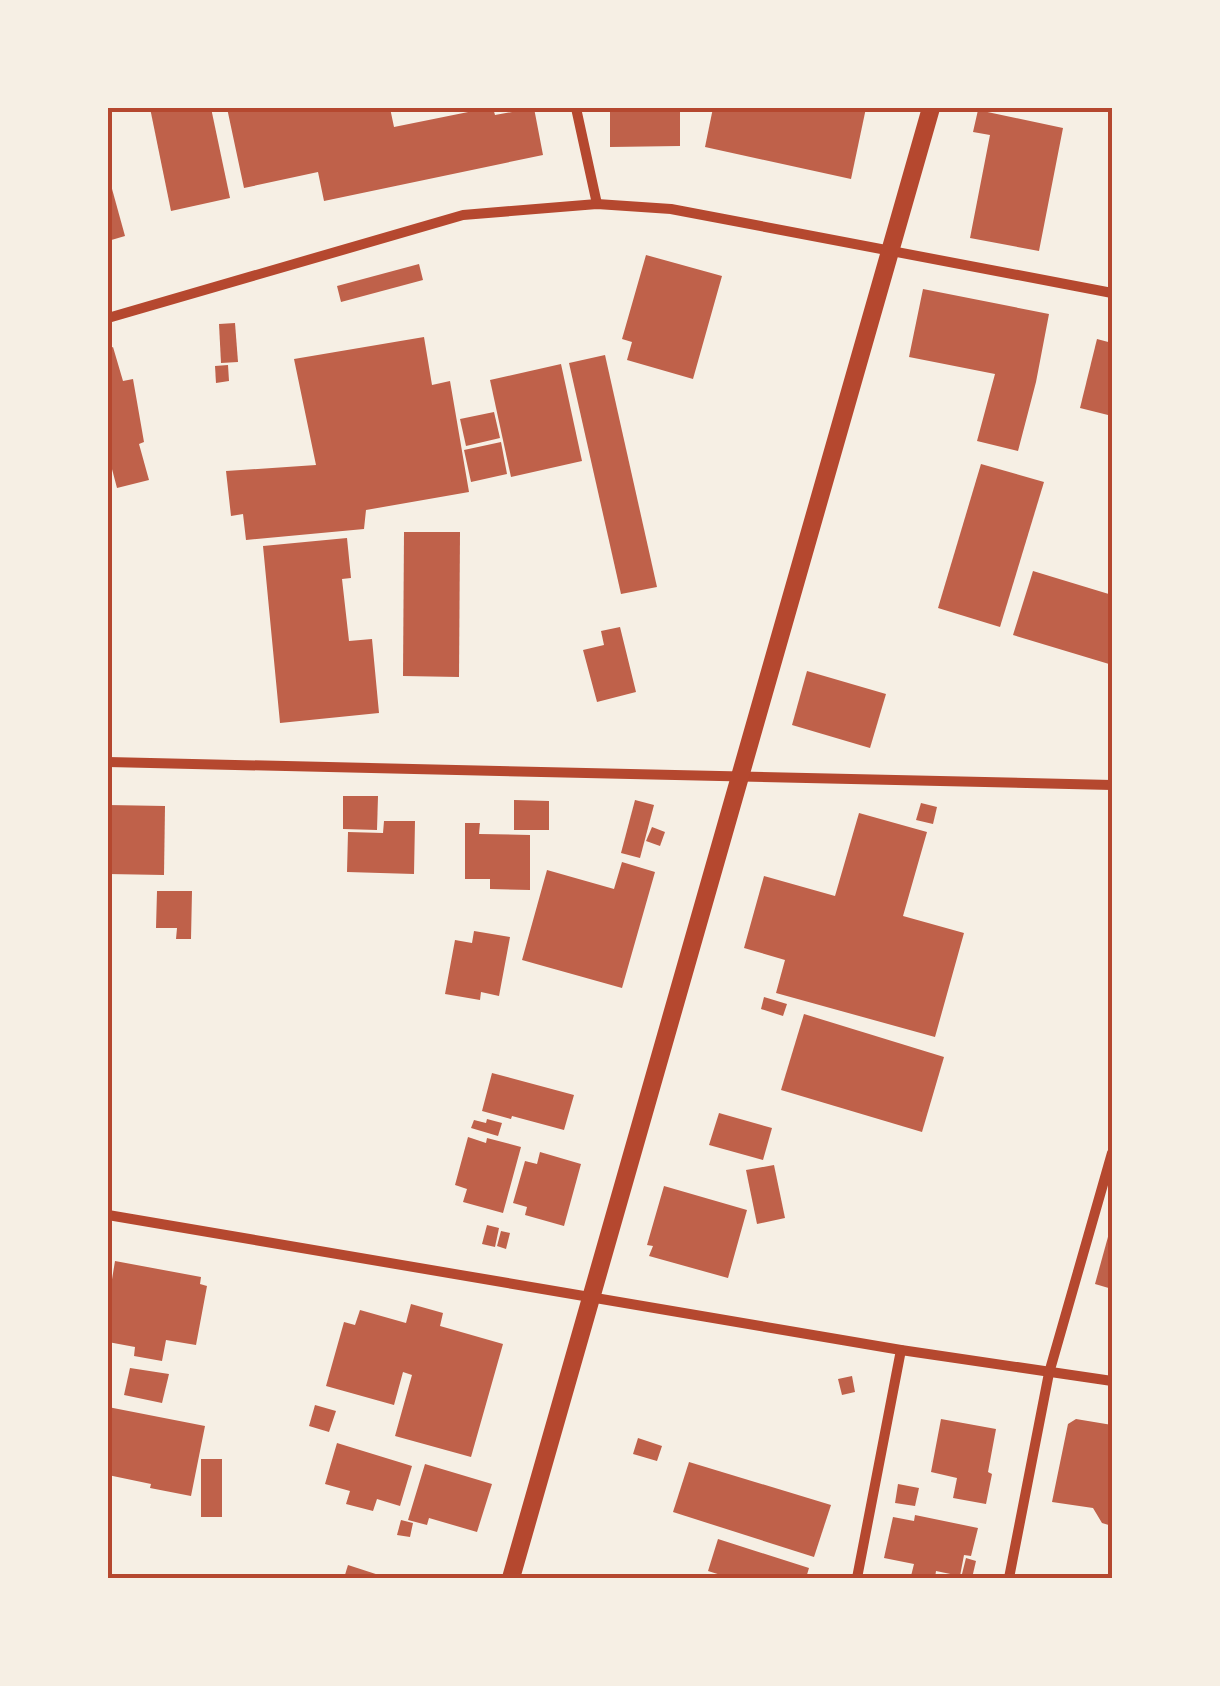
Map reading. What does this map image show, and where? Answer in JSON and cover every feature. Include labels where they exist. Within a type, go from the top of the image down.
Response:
[{"type":"street","points":[[576,108],[597,204]]},
{"type":"street","points":[[511,1578],[931,108]]},
{"type":"street","points":[[108,318],[463,215],[597,204],[670,209],[1112,294]]},
{"type":"street","points":[[108,762],[1112,785]]},
{"type":"street","points":[[1009,1578],[1049,1373],[1112,1153]]},
{"type":"street","points":[[108,1215],[902,1350],[1112,1381]]},
{"type":"street","points":[[856,1578],[902,1350]]},
{"type":"building","points":[[150,108],[211,108],[230,198],[171,211]]},
{"type":"building","points":[[227,108],[390,108],[394,127],[488,108],[493,108],[495,115],[534,108],[543,155],[324,201],[318,172],[244,188]]},
{"type":"building","points":[[610,108],[680,108],[680,146],[610,147]]},
{"type":"building","points":[[713,108],[866,108],[851,179],[705,147]]},
{"type":"building","points":[[978,110],[1063,128],[1039,251],[970,238],[990,135],[973,132]]},
{"type":"building","points":[[108,179],[125,236],[108,241]]},
{"type":"building","points":[[646,255],[722,276],[693,379],[627,360],[632,342],[622,339]]},
{"type":"building","points":[[419,264],[423,280],[341,302],[337,286]]},
{"type":"building","points":[[923,289],[1049,314],[1018,451],[977,441],[995,374],[909,357]]},
{"type":"building","points":[[235,323],[238,362],[221,363],[219,324]]},
{"type":"building","points":[[424,337],[432,385],[450,381],[469,492],[366,510],[364,529],[246,540],[243,514],[231,516],[226,471],[316,465],[294,359]]},
{"type":"building","points":[[1097,339],[1112,343],[1112,416],[1080,408]]},
{"type":"building","points":[[113,347],[123,381],[133,379],[144,442],[139,444],[149,480],[117,488],[108,454],[108,349]]},
{"type":"building","points":[[605,355],[657,587],[621,594],[569,363]]},
{"type":"building","points":[[561,364],[582,461],[511,477],[490,380]]},
{"type":"building","points":[[228,365],[229,381],[216,383],[215,366]]},
{"type":"building","points":[[494,412],[500,438],[466,446],[460,419]]},
{"type":"building","points":[[501,442],[507,474],[471,482],[464,450]]},
{"type":"building","points":[[981,464],[1044,482],[1000,627],[938,608]]},
{"type":"building","points":[[404,532],[460,532],[459,677],[403,676]]},
{"type":"building","points":[[347,538],[351,578],[342,579],[349,641],[372,639],[379,713],[280,723],[263,546]]},
{"type":"building","points":[[1033,571],[1112,595],[1109,664],[1013,635]]},
{"type":"building","points":[[620,627],[636,692],[597,702],[583,650],[604,645],[601,631]]},
{"type":"building","points":[[807,671],[886,694],[870,748],[792,725]]},
{"type":"building","points":[[343,796],[378,796],[377,830],[343,829]]},
{"type":"building","points":[[514,800],[549,801],[549,830],[514,830]]},
{"type":"building","points":[[635,800],[654,805],[640,858],[621,853]]},
{"type":"building","points":[[921,803],[937,807],[933,824],[916,820]]},
{"type":"building","points":[[108,805],[165,806],[164,875],[108,874]]},
{"type":"building","points":[[859,813],[927,832],[903,916],[964,933],[935,1037],[776,993],[785,960],[744,948],[764,876],[835,896]]},
{"type":"building","points":[[384,821],[415,821],[414,874],[347,872],[348,832],[383,833]]},
{"type":"building","points":[[465,823],[480,823],[479,834],[530,835],[530,890],[490,889],[490,879],[465,879]]},
{"type":"building","points":[[652,827],[665,832],[660,846],[646,841]]},
{"type":"building","points":[[622,862],[655,872],[622,988],[522,960],[547,870],[614,889]]},
{"type":"building","points":[[157,891],[192,891],[191,939],[176,939],[177,928],[156,928]]},
{"type":"building","points":[[474,931],[510,937],[499,996],[481,992],[480,1000],[445,994],[455,940],[472,943]]},
{"type":"building","points":[[764,997],[787,1004],[783,1016],[761,1009]]},
{"type":"building","points":[[804,1014],[944,1057],[922,1132],[781,1090]]},
{"type":"building","points":[[492,1073],[574,1095],[564,1130],[482,1111]]},
{"type":"building","points":[[719,1113],[772,1128],[763,1160],[709,1145]]},
{"type":"building","points":[[487,1119],[502,1123],[498,1136],[471,1128],[474,1120],[486,1123]]},
{"type":"building","points":[[468,1137],[521,1147],[503,1213],[463,1202],[467,1189],[455,1185]]},
{"type":"building","points":[[540,1152],[581,1164],[564,1226],[525,1215],[527,1207],[513,1203],[525,1161],[537,1164]]},
{"type":"building","points":[[774,1165],[785,1218],[757,1224],[746,1170]]},
{"type":"building","points":[[664,1186],[747,1210],[728,1278],[649,1256],[653,1246],[647,1245]]},
{"type":"building","points":[[487,1225],[499,1228],[495,1247],[482,1244]]},
{"type":"building","points":[[1112,1226],[1112,1289],[1095,1284]]},
{"type":"building","points":[[501,1231],[510,1233],[506,1249],[497,1246]]},
{"type":"building","points":[[115,1261],[201,1277],[200,1284],[207,1286],[196,1345],[166,1340],[162,1361],[134,1356],[135,1347],[108,1342],[108,1304]]},
{"type":"building","points":[[411,1304],[443,1313],[440,1326],[503,1344],[471,1457],[395,1436],[412,1375],[403,1372],[394,1405],[326,1386],[344,1322],[355,1325],[360,1310],[406,1323]]},
{"type":"building","points":[[130,1368],[169,1374],[162,1403],[124,1395]]},
{"type":"building","points":[[852,1376],[855,1392],[842,1395],[838,1379]]},
{"type":"building","points":[[315,1405],[336,1411],[329,1432],[309,1426]]},
{"type":"building","points":[[108,1407],[205,1426],[191,1496],[108,1475]]},
{"type":"building","points":[[941,1419],[996,1429],[986,1504],[953,1498],[957,1478],[931,1472]]},
{"type":"building","points":[[1076,1419],[1112,1425],[1112,1526],[1102,1523],[1093,1508],[1052,1502],[1068,1424]]},
{"type":"building","points":[[638,1438],[662,1446],[657,1461],[633,1454]]},
{"type":"building","points":[[337,1443],[412,1466],[400,1506],[377,1499],[373,1511],[346,1504],[350,1491],[325,1484]]},
{"type":"building","points":[[201,1459],[222,1459],[222,1517],[201,1517]]},
{"type":"building","points":[[689,1462],[831,1505],[814,1557],[673,1512]]},
{"type":"building","points":[[425,1464],[492,1484],[477,1532],[429,1518],[427,1525],[408,1520]]},
{"type":"building","points":[[898,1484],[919,1488],[915,1506],[895,1503]]},
{"type":"building","points":[[915,1515],[978,1528],[971,1556],[964,1555],[960,1576],[936,1571],[935,1578],[911,1576],[914,1564],[884,1558],[893,1517],[914,1521]]},
{"type":"building","points":[[401,1520],[413,1523],[410,1537],[397,1535]]},
{"type":"building","points":[[718,1539],[809,1568],[806,1578],[723,1578],[708,1571]]},
{"type":"building","points":[[966,1558],[976,1561],[972,1578],[961,1578]]},
{"type":"building","points":[[348,1565],[388,1578],[344,1578]]}]
